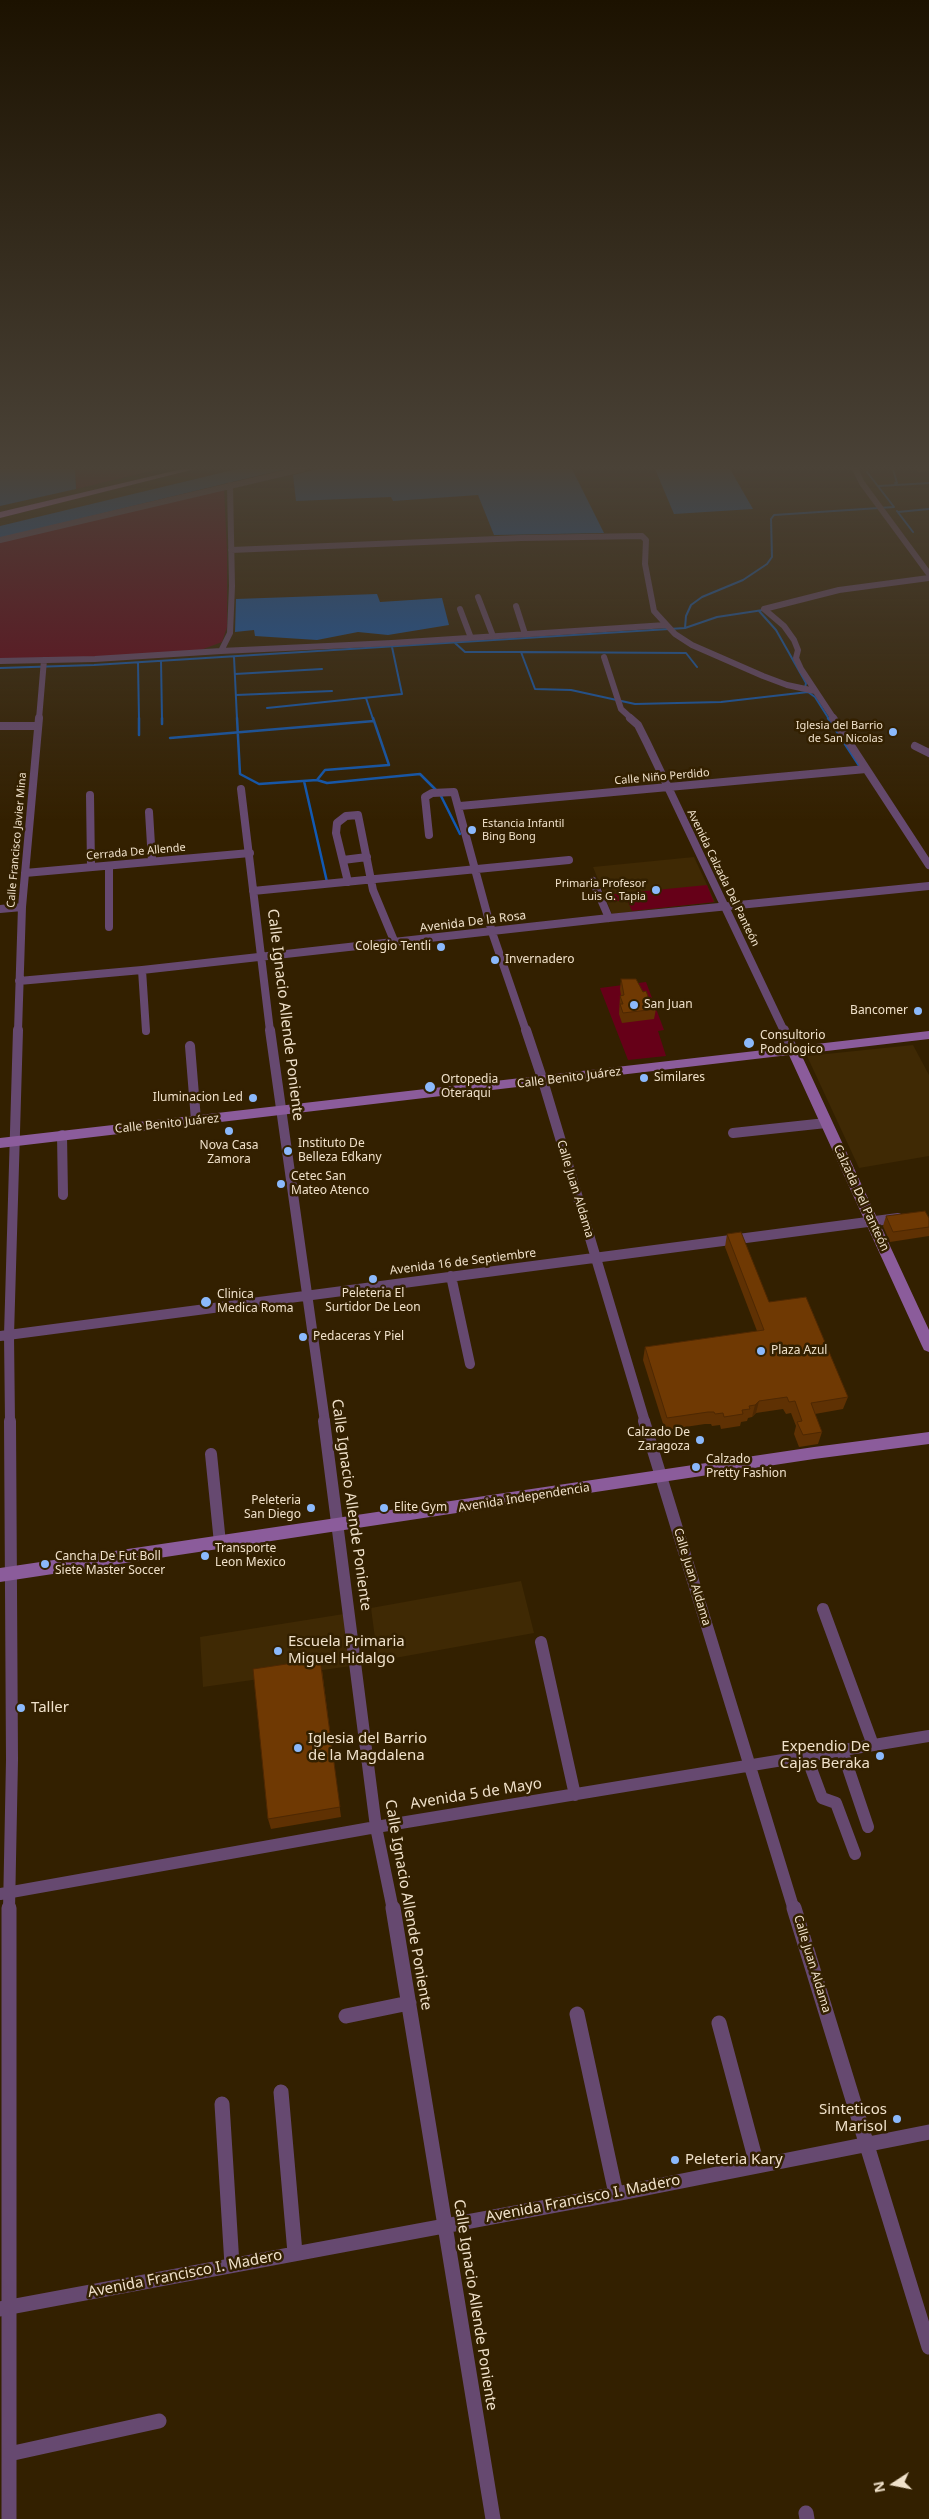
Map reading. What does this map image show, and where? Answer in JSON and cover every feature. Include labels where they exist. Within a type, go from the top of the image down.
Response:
[{"type":"main road","name":"Calle Benito Juárez","points":[[0,1142],[543,1081],[929,1035]]},
{"type":"main road","name":"Calzada Del Panteón","points":[[793,1050],[929,1346]]},
{"type":"main road","name":"Avenida Independencia","points":[[5,1574],[929,1438]]},
{"type":"street","points":[[221,651],[230,633],[231,587]]},
{"type":"street","points":[[649,587],[657,616],[675,634],[692,645],[782,683],[816,691]]},
{"type":"street","points":[[865,587],[839,590],[765,608],[769,615],[784,626],[794,640],[798,650],[796,654],[797,662],[929,866]]},
{"type":"street","points":[[478,598],[493,636]]},
{"type":"street","points":[[516,606],[526,634]]},
{"type":"street","points":[[460,609],[470,638]]},
{"type":"street","points":[[0,661],[43,665],[221,651],[668,626]]},
{"type":"street","name":"Avenida Calzada Del Panteón","points":[[604,657],[619,702],[648,743],[793,1050]]},
{"type":"street","name":"Calle Francisco Javier Mina","points":[[9,2519],[5,2308],[4,1893],[6,1761],[4,1336],[14,1141],[22,907],[43,665]]},
{"type":"street","points":[[0,726],[38,726]]},
{"type":"street","points":[[915,746],[929,753]]},
{"type":"street","name":"Calle Niño Perdido","points":[[460,806],[866,769]]},
{"type":"street","name":"Calle Ignacio Allende Poniente","points":[[241,790],[280,1111],[339,1525],[376,1827],[410,2003],[493,2519]]},
{"type":"street","points":[[430,835],[424,804],[428,795],[454,792],[460,806]]},
{"type":"street","points":[[90,795],[91,867]]},
{"type":"street","name":"Calle Juan Aldama","points":[[460,806],[492,932],[543,1081],[661,1477],[929,2347]]},
{"type":"street","points":[[149,812],[152,861]]},
{"type":"street","points":[[348,882],[336,833],[337,823],[346,816],[358,815],[378,905],[395,943]]},
{"type":"street","name":"Cerrada De Allende","points":[[25,873],[250,853]]},
{"type":"street","points":[[343,860],[366,857]]},
{"type":"street","points":[[253,891],[569,860]]},
{"type":"street","points":[[108,866],[109,927]]},
{"type":"street","points":[[592,881],[609,918]]},
{"type":"street","name":"Avenida De la Rosa","points":[[19,980],[142,970],[609,918],[929,886]]},
{"type":"street","points":[[0,909],[22,907]]},
{"type":"street","points":[[142,970],[146,1031]]},
{"type":"street","points":[[190,1046],[196,1120]]},
{"type":"street","points":[[733,1133],[826,1123]]},
{"type":"street","points":[[62,1135],[62,1195]]},
{"type":"street","name":"Avenida 16 de Septiembre","points":[[4,1336],[910,1216]]},
{"type":"street","points":[[451,1276],[470,1364]]},
{"type":"street","points":[[212,1454],[220,1543]]},
{"type":"street","points":[[823,1608],[873,1745]]},
{"type":"street","points":[[541,1642],[575,1794]]},
{"type":"street","name":"Avenida 5 de Mayo","points":[[4,1893],[376,1827],[929,1736]]},
{"type":"street","points":[[842,1750],[868,1827]]},
{"type":"street","points":[[806,1755],[822,1798],[836,1803],[855,1854]]},
{"type":"street","points":[[346,2016],[410,2003]]},
{"type":"street","points":[[577,2014],[616,2194]]},
{"type":"street","points":[[719,2023],[757,2165]]},
{"type":"street","points":[[281,2092],[295,2253]]},
{"type":"street","points":[[222,2104],[232,2265]]},
{"type":"street","name":"Avenida Francisco I. Madero","points":[[5,2308],[616,2194],[929,2132]]},
{"type":"street","points":[[9,2454],[159,2421]]},
{"type":"shaded area","points":[[0,587],[227,587],[227,627],[222,642],[198,651],[81,658],[0,659]]},
{"type":"shaded area","name":"Primaria Profesor Luis G. Tapia","points":[[694,857],[715,902],[612,914],[593,867]]},
{"type":"shaded area","points":[[707,885],[714,902],[632,911],[627,900],[608,902],[605,895]]},
{"type":"shaded area","points":[[646,982],[664,1030],[658,1031],[666,1056],[628,1060],[600,988]]},
{"type":"shaded area","points":[[913,1045],[929,1075],[929,1156],[859,1168],[807,1056]]},
{"type":"shaded area","points":[[521,1581],[534,1633],[378,1661],[371,1608]]},
{"type":"shaded area","name":"Escuela Primaria Miguel Hidalgo","points":[[350,1613],[358,1665],[203,1687],[200,1637]]},
{"type":"water","points":[[377,594],[380,602],[442,598],[449,625],[388,635],[358,632],[317,640],[255,636],[254,630],[235,632],[236,599]]},
{"type":"building","points":[[621,979],[636,979],[643,992],[646,991],[649,999],[652,999],[656,1009],[623,1013],[620,1004],[623,1004],[620,996],[624,995]]},
{"type":"building","points":[[925,1211],[929,1218],[929,1227],[893,1232],[886,1216]]},
{"type":"building","name":"Plaza Azul","points":[[741,1232],[769,1302],[806,1297],[848,1397],[811,1403],[822,1432],[803,1435],[797,1422],[802,1421],[795,1401],[789,1402],[787,1397],[759,1401],[755,1405],[749,1406],[750,1409],[742,1410],[743,1414],[724,1417],[723,1413],[715,1414],[714,1412],[708,1412],[667,1418],[645,1347],[764,1330],[727,1234]]},
{"type":"building","name":"Iglesia del Barrio de la Magdalena","points":[[320,1659],[340,1807],[268,1819],[253,1669]]},
{"type":"waterway","points":[[685,628],[686,616],[691,605],[702,597],[727,587]]},
{"type":"waterway","points":[[685,628],[717,617],[763,610]]},
{"type":"waterway","points":[[759,611],[776,630],[806,683],[805,688]]},
{"type":"waterway","points":[[0,668],[94,665],[685,628]]},
{"type":"waterway","points":[[455,643],[465,652],[521,652]]},
{"type":"waterway","points":[[267,708],[402,694],[392,647]]},
{"type":"waterway","points":[[521,652],[686,653],[697,667]]},
{"type":"waterway","points":[[521,652],[535,689],[571,690],[635,704],[721,702],[808,692],[815,697],[829,719]]},
{"type":"waterway","points":[[234,657],[237,719]]},
{"type":"waterway","points":[[161,661],[162,719]]},
{"type":"waterway","points":[[138,663],[139,719]]},
{"type":"waterway","points":[[235,674],[322,669]]},
{"type":"waterway","points":[[236,695],[332,691]]},
{"type":"waterway","points":[[366,698],[373,719]]},
{"type":"waterway","points":[[237,718],[238,732]]},
{"type":"waterway","points":[[317,780],[325,770],[389,765],[373,718]]},
{"type":"waterway","points":[[828,718],[860,767]]},
{"type":"waterway","points":[[139,719],[139,735]]},
{"type":"waterway","points":[[162,719],[162,724]]},
{"type":"waterway","points":[[238,732],[374,721]]},
{"type":"waterway","points":[[170,738],[238,732]]},
{"type":"waterway","points":[[238,732],[240,774],[259,784],[317,780]]},
{"type":"waterway","points":[[317,780],[327,783],[420,774],[436,790]]},
{"type":"waterway","points":[[304,781],[327,882]]},
{"type":"waterway","points":[[441,796],[460,834]]},
{"type":"place","name":"Iglesia del Barrio de San Nicolas","points":[[893,732]]},
{"type":"place","name":"Estancia Infantil Bing Bong","points":[[472,830]]},
{"type":"place","name":"Primaria Profesor Luis G. Tapia","points":[[656,890]]},
{"type":"place","name":"Colegio Tentli","points":[[441,947]]},
{"type":"place","name":"Invernadero","points":[[495,960]]},
{"type":"place","name":"San Juan","points":[[634,1005]]},
{"type":"place","name":"Bancomer","points":[[918,1011]]},
{"type":"place","name":"Consultorio Podologico","points":[[749,1043]]},
{"type":"place","name":"Similares","points":[[644,1078]]},
{"type":"place","name":"Ortopedia Oteraqui","points":[[430,1087]]},
{"type":"place","name":"Iluminacion Led","points":[[253,1098]]},
{"type":"place","name":"Nova Casa Zamora","points":[[229,1131]]},
{"type":"place","name":"Instituto De Belleza Edkany","points":[[288,1151]]},
{"type":"place","name":"Cetec San Mateo Atenco","points":[[281,1184]]},
{"type":"place","name":"Peleteria El Surtidor De Leon","points":[[373,1279]]},
{"type":"place","name":"Clinica Medica Roma","points":[[206,1302]]},
{"type":"place","name":"Pedaceras Y Piel","points":[[303,1337]]},
{"type":"place","name":"Plaza Azul","points":[[761,1351]]},
{"type":"place","name":"Calzado De Zaragoza","points":[[700,1440]]},
{"type":"place","name":"Calzado Pretty Fashion","points":[[696,1467]]},
{"type":"place","name":"Peleteria San Diego","points":[[311,1508]]},
{"type":"place","name":"Elite Gym","points":[[384,1508]]},
{"type":"place","name":"Transporte Leon Mexico","points":[[205,1556]]},
{"type":"place","name":"Cancha De Fut Boll Siete Master Soccer","points":[[45,1564]]},
{"type":"place","name":"Escuela Primaria Miguel Hidalgo","points":[[278,1651]]},
{"type":"place","name":"Taller","points":[[21,1708]]},
{"type":"place","name":"Iglesia del Barrio de la Magdalena","points":[[298,1748]]},
{"type":"place","name":"Expendio De Cajas Beraka","points":[[880,1756]]},
{"type":"place","name":"Sinteticos Marisol","points":[[897,2119]]},
{"type":"place","name":"Peleteria Kary","points":[[675,2160]]}]
